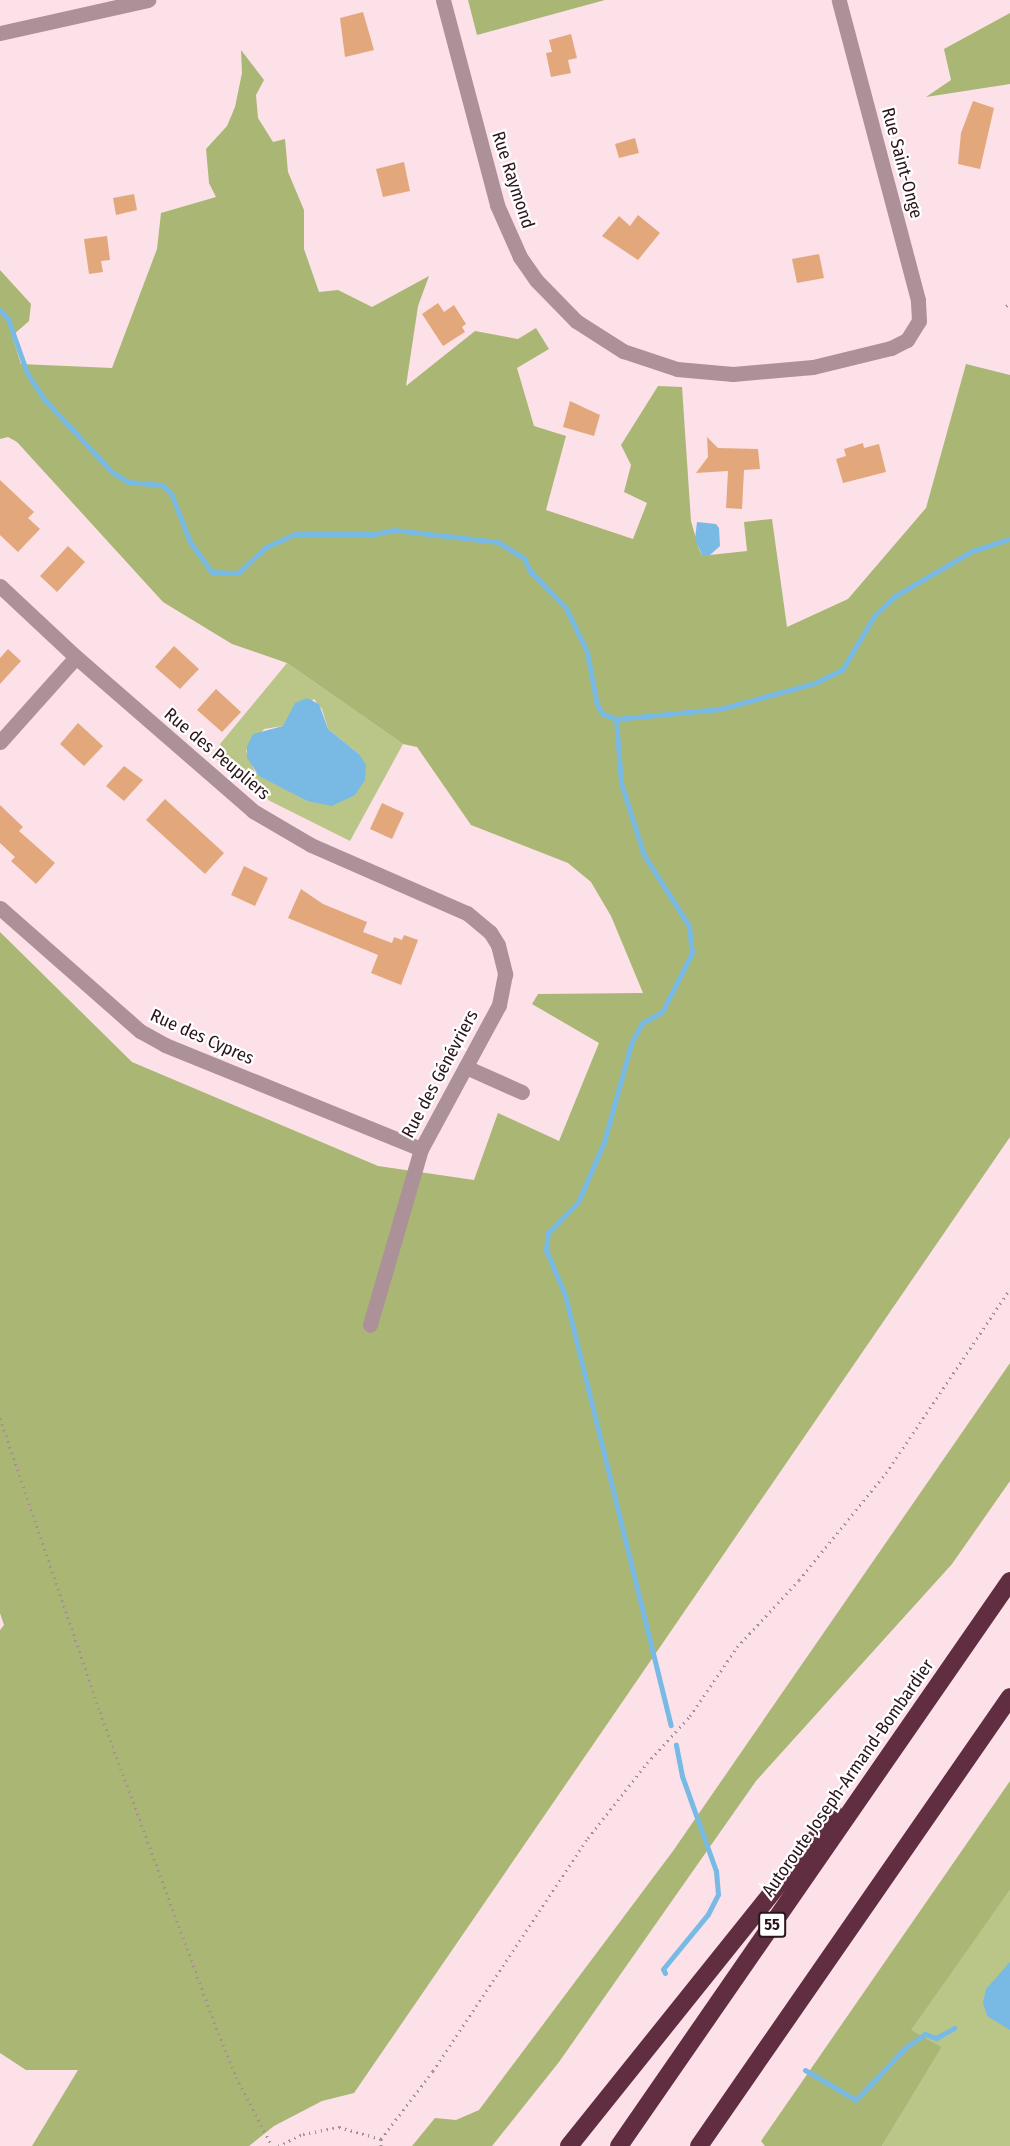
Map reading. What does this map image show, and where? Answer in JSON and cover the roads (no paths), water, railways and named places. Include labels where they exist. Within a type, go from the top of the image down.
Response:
[{"type":"highway","name":"Autoroute Joseph-Armand-Bombardier","points":[[619,2146],[1010,1581]]},
{"type":"highway","points":[[699,2146],[1010,1697]]},
{"type":"highway","points":[[569,2146],[926,1704]]},
{"type":"highway","points":[[714,2146],[772,2041]]},
{"type":"street","points":[[0,33],[148,0]]},
{"type":"street","name":"Rue Raymond","points":[[443,0],[507,232],[536,280],[591,332],[650,361],[677,369],[733,374],[773,373],[853,359],[900,345],[912,334]]},
{"type":"street","name":"Rue Saint-Onge","points":[[839,0],[918,300],[919,321],[912,334]]},
{"type":"street","name":"Rue des Peupliers","points":[[0,586],[76,657],[253,811],[310,845],[467,914],[490,932],[498,945]]},
{"type":"street","points":[[0,742],[76,657]]},
{"type":"street","name":"Rue des Cypres","points":[[0,908],[140,1031],[165,1046],[421,1149]]},
{"type":"street","name":"Rue des Génévriers","points":[[370,1325],[421,1149],[468,1068],[503,989],[503,959],[498,945]]},
{"type":"street","points":[[468,1068],[522,1092]]},
{"type":"water","points":[[697,522],[716,524],[719,528],[720,546],[710,555],[702,555],[695,539]]},
{"type":"water","points":[[307,698],[319,704],[328,729],[359,754],[366,765],[365,780],[355,795],[332,806],[307,801],[259,776],[247,758],[247,746],[253,734],[283,726],[295,703]]},
{"type":"water","points":[[1010,1962],[1010,2030],[987,2016],[983,2003],[986,1989]]},
{"type":"waterway","points":[[0,310],[8,319],[27,373],[43,398],[112,472],[128,482],[162,485],[171,493],[190,542],[212,572],[238,573],[266,547],[295,534],[375,534],[394,530],[498,542],[524,558],[530,571],[566,608],[587,652],[597,705],[603,714],[616,719],[720,709],[815,683],[842,670],[874,616],[895,596],[972,551],[1010,539]]},
{"type":"waterway","points":[[616,719],[621,783],[644,855],[689,926],[692,953],[662,1012],[642,1023],[631,1044],[604,1142],[578,1202],[548,1233],[546,1250],[565,1295],[671,1725]]},
{"type":"waterway","points":[[665,1973],[663,1969],[708,1914],[718,1894],[716,1871],[682,1776],[676,1745]]},
{"type":"waterway","points":[[805,2070],[856,2100],[905,2048],[925,2034],[936,2038],[954,2028]]}]
